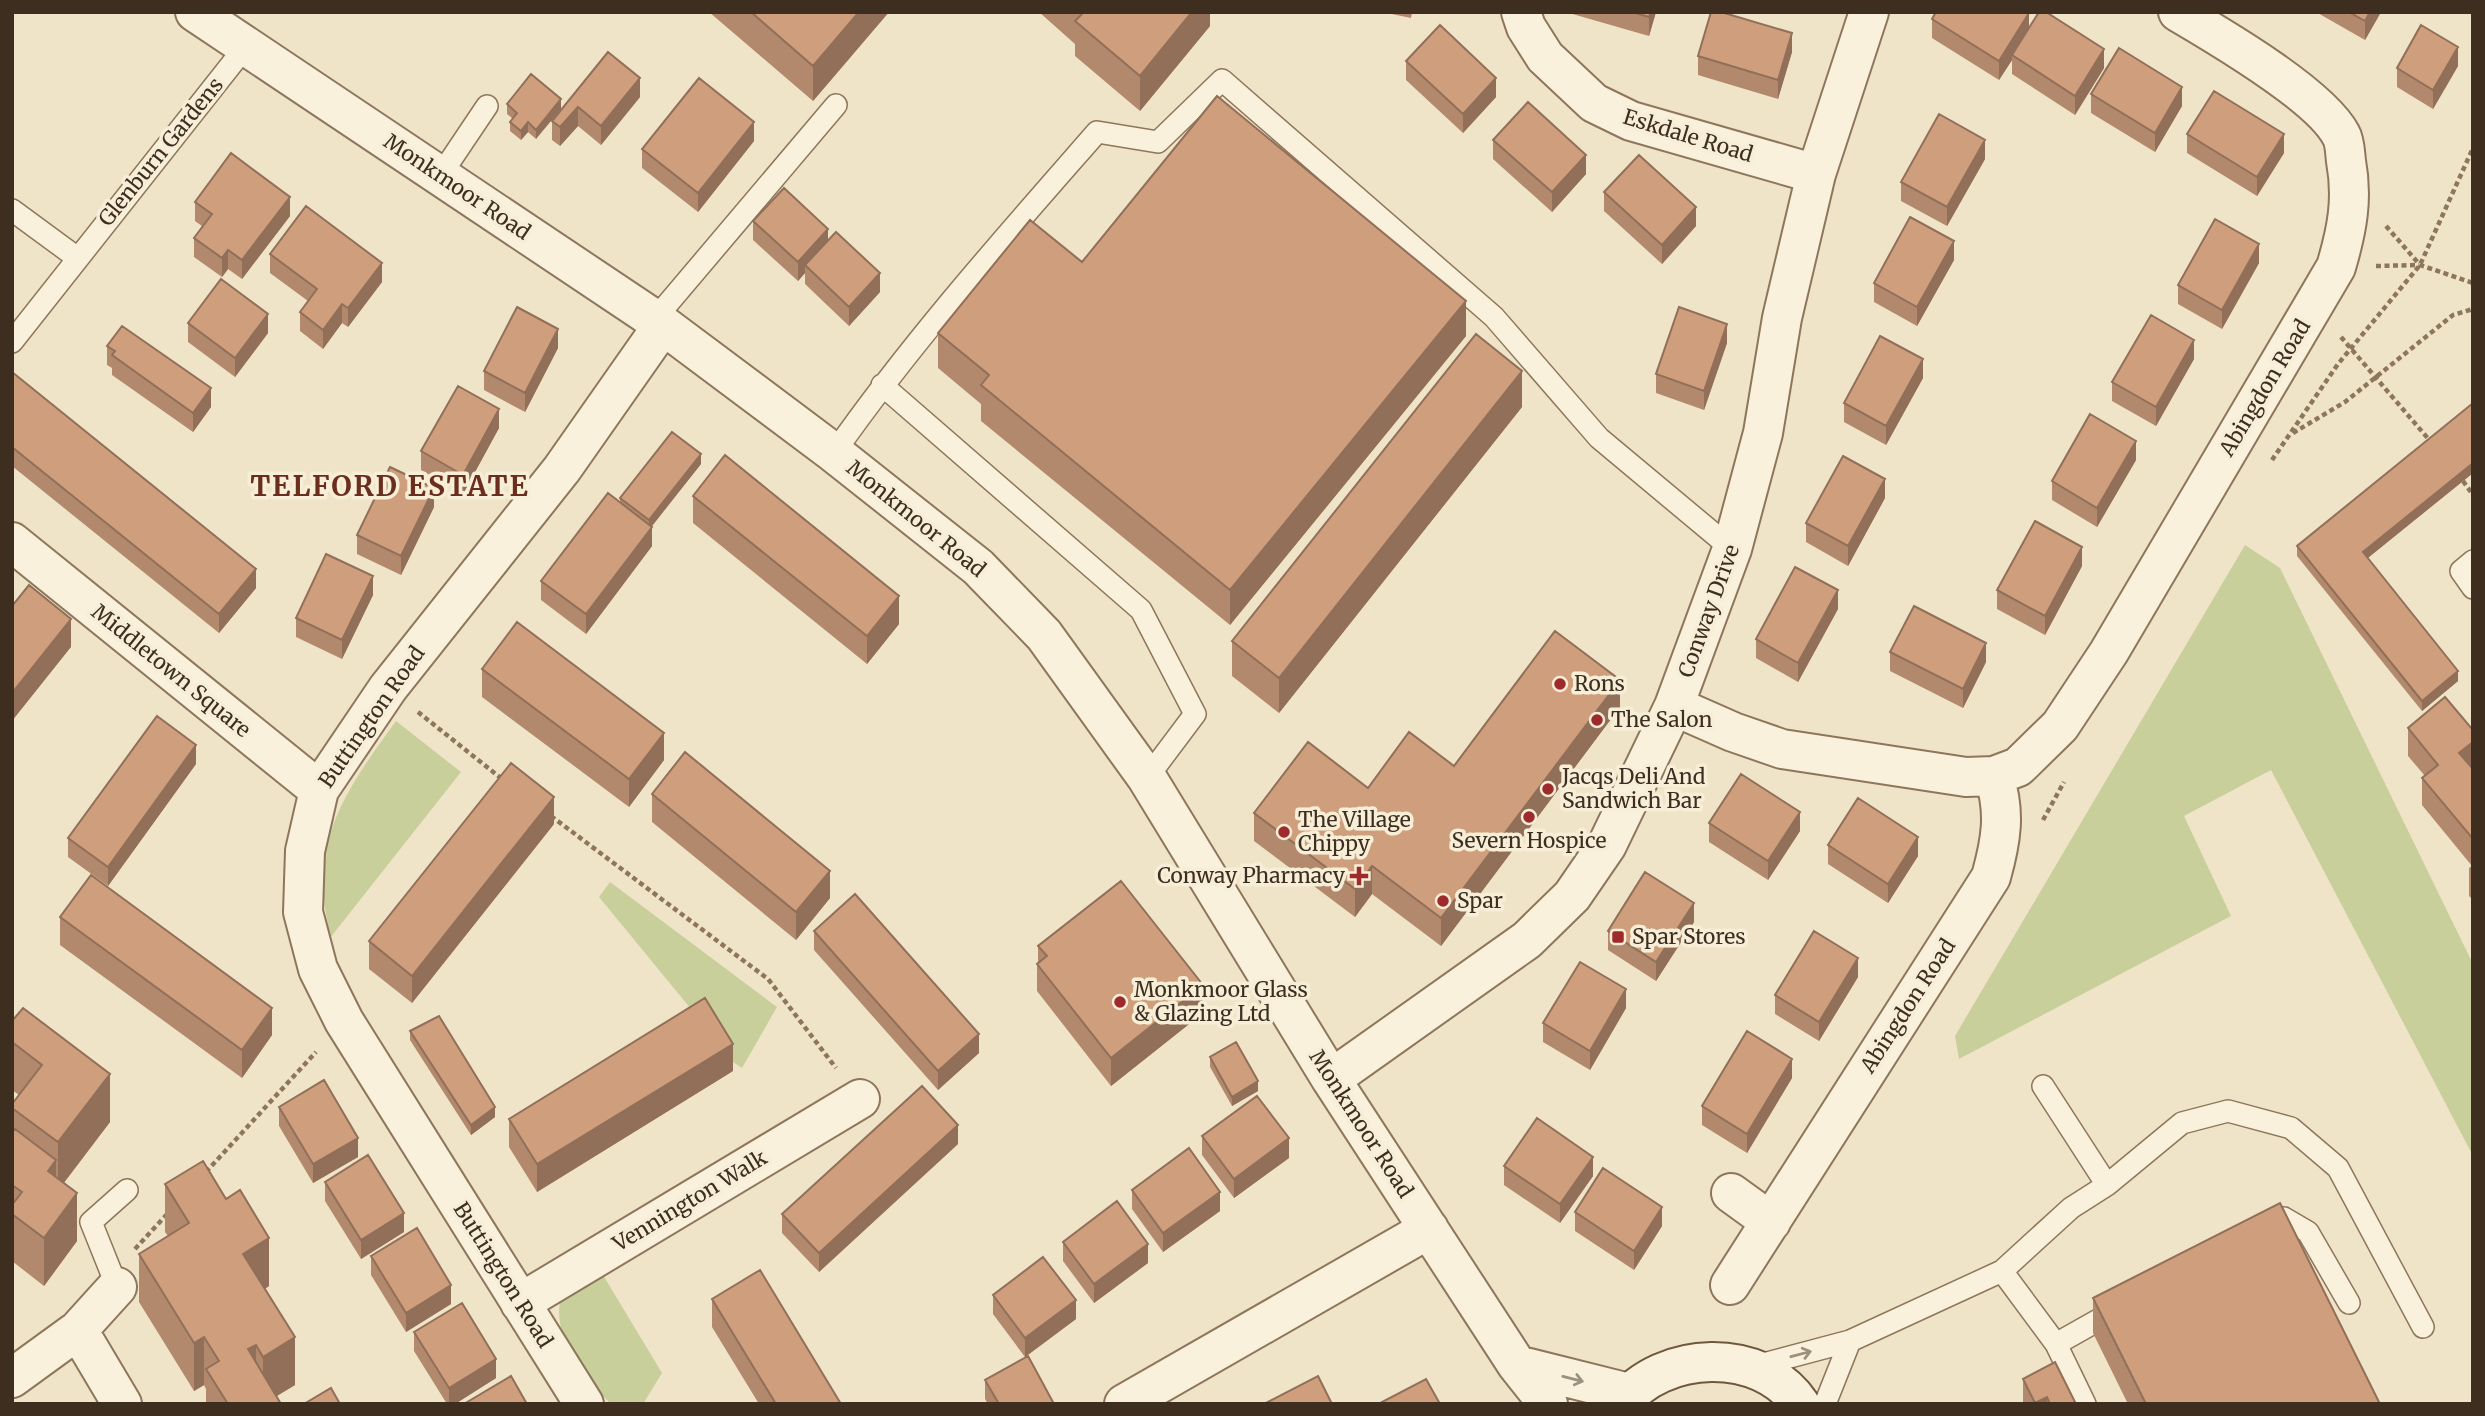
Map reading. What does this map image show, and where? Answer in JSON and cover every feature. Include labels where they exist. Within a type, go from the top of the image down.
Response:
[{"type":"street","name":"Monkmoor Road","points":[[195,12],[659,322],[834,453],[978,567],[1044,635],[1147,778],[1331,1079],[1517,1365],[1548,1404]]},
{"type":"street","name":"Eskdale Road","points":[[1521,12],[1545,57],[1594,103],[1631,121],[1816,174]]},
{"type":"street","name":"Conway Drive","points":[[1331,1079],[1527,940],[1572,896],[1607,845],[1674,706],[1732,549],[1763,433],[1782,318],[1816,174],[1869,12]]},
{"type":"street","name":"Abingdon Road","points":[[1674,706],[1733,732],[1782,749],[1937,775],[1994,776],[2018,767],[2060,726],[2109,652],[2336,267],[2348,227],[2350,185],[2342,136],[2316,103],[2218,22],[2178,12]]},
{"type":"street","name":"Buttington Road","points":[[584,1404],[344,1021],[318,969],[303,912],[305,851],[319,790],[388,688],[562,469],[659,322]]},
{"type":"street","name":"Middletown Square","points":[[16,553],[319,790]]},
{"type":"street","name":"Abingdon Road","points":[[1730,1285],[1991,877],[2001,839],[2003,817],[1994,776]]},
{"type":"street","name":"Vennington Walk","points":[[520,1303],[860,1099]]},
{"type":"street","points":[[1731,1193],[1771,1222]]},
{"type":"street","points":[[1124,1404],[1429,1229]]},
{"type":"street","points":[[12,1378],[78,1330],[115,1280]]},
{"type":"street","points":[[78,1330],[122,1404]]},
{"type":"street","points":[[1517,1365],[1625,1398],[1661,1371],[1714,1360],[1752,1367],[1794,1395],[1800,1404]]},
{"type":"lane","name":"Glenburn Gardens","points":[[12,342],[76,257],[246,46]]},
{"type":"lane","points":[[834,453],[882,385],[949,302],[1097,132],[1158,142],[1222,80],[1494,317],[1599,438],[1732,549]]},
{"type":"lane","points":[[659,322],[836,105]]},
{"type":"lane","points":[[440,176],[487,106]]},
{"type":"lane","points":[[12,209],[76,257]]},
{"type":"lane","points":[[882,385],[1141,610],[1195,714],[1147,778]]},
{"type":"lane","points":[[2473,561],[2462,571],[2473,587]]},
{"type":"lane","points":[[2043,1086],[2107,1185]]},
{"type":"lane","points":[[1752,1367],[1850,1341],[2002,1271],[2071,1209],[2107,1185],[2182,1124],[2228,1111],[2291,1129],[2337,1168],[2423,1327]]},
{"type":"lane","points":[[115,1280],[91,1222],[127,1190]]},
{"type":"lane","points":[[2247,1236],[2284,1218],[2308,1232],[2349,1303]]},
{"type":"lane","points":[[2002,1271],[2056,1344],[2085,1404]]},
{"type":"lane","points":[[2056,1344],[2139,1296]]},
{"type":"lane","points":[[1825,1404],[1850,1341]]},
{"type":"path","points":[[2350,185],[2420,265],[2473,283]]},
{"type":"path","points":[[2292,434],[2345,402],[2454,315],[2473,309]]},
{"type":"path","points":[[2351,349],[2433,445]]},
{"type":"path","points":[[2462,481],[2473,495]]},
{"type":"path","points":[[388,688],[513,787]]},
{"type":"path","points":[[546,812],[768,979],[860,1099]]},
{"type":"path","points":[[205,1172],[344,1021]]},
{"type":"path","points":[[115,1280],[177,1203]]},
{"type":"green space","points":[[2245,545],[2280,568],[2473,964],[2473,1156],[2271,770],[2184,816],[2231,916],[1959,1059],[1955,1036]]},
{"type":"green space","points":[[396,721],[461,772],[330,938],[323,890],[328,843],[344,800]]},
{"type":"green space","points":[[610,882],[777,1007],[742,1068],[724,1056],[705,1026],[599,897]]},
{"type":"green space","points":[[597,1265],[662,1373],[643,1404],[611,1404],[579,1366],[563,1335],[559,1318],[565,1287]]},
{"type":"building","points":[[751,12],[859,12],[813,66]]},
{"type":"building","points":[[1080,12],[1192,12],[1140,76],[1075,21],[1082,14]]},
{"type":"building","points":[[1632,12],[1651,12],[1649,17]]},
{"type":"building","points":[[1711,12],[1721,12],[1792,33],[1778,80],[1698,56]]},
{"type":"building","points":[[1936,12],[2029,13],[1999,61],[1932,19]]},
{"type":"building","points":[[2039,12],[2046,12],[2104,49],[2075,96],[2012,55]]},
{"type":"building","points":[[2349,12],[2370,12],[2365,21]]},
{"type":"building","points":[[1440,25],[1496,78],[1463,114],[1406,61]]},
{"type":"building","points":[[2421,25],[2458,47],[2433,90],[2397,68]]},
{"type":"building","points":[[2119,48],[2182,87],[2155,133],[2091,94]]},
{"type":"building","points":[[608,52],[640,78],[601,126],[578,107],[560,127],[552,121]]},
{"type":"building","points":[[531,74],[561,99],[536,130],[528,122],[521,131],[510,122],[517,113],[507,104]]},
{"type":"building","points":[[699,78],[754,122],[698,193],[642,149]]},
{"type":"building","points":[[2214,91],[2284,134],[2257,177],[2187,134]]},
{"type":"building","points":[[1217,96],[1466,301],[1230,590],[981,385],[989,375],[938,333],[1030,220],[1082,262]]},
{"type":"building","points":[[1528,102],[1586,155],[1552,192],[1493,140]]},
{"type":"building","points":[[1939,114],[1985,140],[1947,207],[1901,182]]},
{"type":"building","points":[[231,153],[290,197],[242,260],[228,250],[222,258],[194,238],[212,214],[195,202]]},
{"type":"building","points":[[1639,155],[1696,207],[1662,245],[1604,192]]},
{"type":"building","points":[[784,188],[828,229],[798,262],[753,221]]},
{"type":"building","points":[[306,206],[382,263],[348,308],[342,304],[323,330],[300,312],[317,289],[270,254]]},
{"type":"building","points":[[1910,217],[1954,241],[1917,307],[1874,283]]},
{"type":"building","points":[[2215,219],[2259,244],[2222,310],[2178,285]]},
{"type":"building","points":[[836,232],[880,273],[849,307],[805,265]]},
{"type":"building","points":[[221,279],[268,314],[235,358],[188,323]]},
{"type":"building","points":[[517,307],[558,329],[525,393],[484,371]]},
{"type":"building","points":[[1679,307],[1727,324],[1704,391],[1656,374]]},
{"type":"building","points":[[2151,315],[2194,340],[2156,407],[2112,382]]},
{"type":"building","points":[[122,326],[211,388],[193,413],[112,355],[115,351],[107,346]]},
{"type":"building","points":[[1476,334],[1522,371],[1279,678],[1232,641]]},
{"type":"building","points":[[1880,336],[1923,359],[1886,426],[1844,403]]},
{"type":"building","points":[[12,372],[256,569],[219,614],[12,447]]},
{"type":"building","points":[[458,386],[499,409],[463,475],[421,451]]},
{"type":"building","points":[[2473,403],[2473,463],[2363,552],[2458,671],[2422,701],[2297,546]]},
{"type":"building","points":[[2090,414],[2136,441],[2097,508],[2052,481]]},
{"type":"building","points":[[672,432],[701,454],[649,520],[620,498]]},
{"type":"building","points":[[725,455],[899,596],[867,636],[693,496]]},
{"type":"building","points":[[1843,456],[1885,479],[1848,546],[1806,523]]},
{"type":"building","points":[[390,467],[434,488],[401,556],[357,535]]},
{"type":"building","points":[[608,493],[652,527],[586,614],[541,581]]},
{"type":"building","points":[[2035,521],[2082,547],[2045,616],[1997,590]]},
{"type":"building","points":[[326,554],[373,576],[342,640],[296,618]]},
{"type":"building","points":[[1795,567],[1838,590],[1798,663],[1756,639]]},
{"type":"building","points":[[29,585],[71,619],[12,693],[12,606]]},
{"type":"building","points":[[1914,606],[1986,643],[1963,689],[1890,652]]},
{"type":"building","points":[[517,622],[664,733],[629,779],[482,669]]},
{"type":"building","points":[[1555,631],[1620,680],[1441,918],[1372,866],[1355,889],[1254,813],[1308,742],[1368,788],[1409,732],[1454,766]]},
{"type":"building","points":[[2445,697],[2473,730],[2473,742],[2459,753],[2473,769],[2473,839],[2422,778],[2438,765],[2408,728]]},
{"type":"building","points":[[157,716],[196,745],[108,867],[68,838]]},
{"type":"building","points":[[685,752],[830,871],[796,912],[652,794]]},
{"type":"building","points":[[511,763],[554,797],[412,976],[369,941]]},
{"type":"building","points":[[1741,774],[1800,812],[1768,861],[1709,823]]},
{"type":"building","points":[[1858,798],[1918,837],[1888,884],[1828,845]]},
{"type":"building","points":[[1645,872],[1694,903],[1656,962],[1608,931]]},
{"type":"building","points":[[91,875],[272,1008],[242,1050],[60,917]]},
{"type":"building","name":"Monkmoor Glass & Glazing Ltd","points":[[1121,881],[1203,985],[1111,1058],[1037,964],[1047,956],[1038,946]]},
{"type":"building","points":[[855,894],[979,1034],[938,1071],[814,931]]},
{"type":"building","points":[[1814,931],[1858,958],[1819,1022],[1775,995]]},
{"type":"building","points":[[1580,962],[1626,989],[1590,1051],[1543,1023]]},
{"type":"building","points":[[705,998],[733,1044],[537,1164],[509,1119]]},
{"type":"building","points":[[23,1008],[110,1074],[58,1142],[12,1108],[12,1104],[42,1065],[12,1042],[12,1021]]},
{"type":"building","points":[[439,1016],[495,1107],[471,1125],[410,1031]]},
{"type":"building","points":[[1747,1031],[1792,1059],[1747,1134],[1702,1106]]},
{"type":"building","points":[[1236,1042],[1258,1081],[1232,1097],[1210,1057]]},
{"type":"building","points":[[324,1080],[358,1138],[313,1164],[279,1107]]},
{"type":"building","points":[[922,1086],[958,1125],[819,1253],[782,1214]]},
{"type":"building","points":[[1257,1096],[1289,1138],[1234,1179],[1202,1136]]},
{"type":"building","points":[[1537,1118],[1593,1157],[1560,1204],[1504,1166]]},
{"type":"building","points":[[15,1129],[56,1160],[48,1171],[77,1193],[44,1238],[12,1214],[12,1205],[22,1192],[12,1185],[12,1132]]},
{"type":"building","points":[[1189,1148],[1220,1192],[1163,1233],[1132,1190]]},
{"type":"building","points":[[368,1155],[404,1213],[361,1240],[325,1182]]},
{"type":"building","points":[[203,1161],[226,1199],[240,1190],[269,1238],[243,1254],[295,1337],[263,1357],[256,1345],[248,1349],[281,1404],[228,1404],[206,1369],[219,1361],[204,1337],[194,1343],[139,1254],[189,1223],[165,1184]]},
{"type":"building","points":[[1603,1168],[1662,1207],[1634,1251],[1575,1212]]},
{"type":"building","points":[[1117,1201],[1148,1244],[1094,1284],[1063,1242]]},
{"type":"building","points":[[2280,1203],[2380,1404],[2146,1404],[2093,1298]]},
{"type":"building","points":[[417,1228],[451,1285],[406,1313],[371,1256]]},
{"type":"building","points":[[1043,1257],[1076,1300],[1025,1338],[993,1295]]},
{"type":"building","points":[[760,1270],[841,1404],[776,1404],[712,1299]]},
{"type":"building","points":[[462,1303],[496,1359],[449,1388],[414,1332]]},
{"type":"building","points":[[1028,1356],[1054,1404],[999,1404],[985,1380]]},
{"type":"building","points":[[2055,1362],[2076,1404],[2050,1404],[2047,1397],[2035,1403],[2023,1379]]},
{"type":"building","points":[[511,1376],[527,1404],[464,1404]]},
{"type":"building","points":[[1318,1376],[1332,1404],[1264,1404]]},
{"type":"building","points":[[1426,1379],[1440,1404],[1382,1402]]},
{"type":"building","points":[[331,1388],[340,1404],[304,1404]]},
{"type":"place","name":"Rons","points":[[1560,684]]},
{"type":"place","name":"The Salon","points":[[1597,720]]},
{"type":"place","name":"Jacqs Deli And Sandwich Bar","points":[[1548,789]]},
{"type":"place","name":"Severn Hospice","points":[[1529,817]]},
{"type":"place","name":"The Village Chippy","points":[[1284,832]]},
{"type":"place","name":"Conway Pharmacy","points":[[1359,876]]},
{"type":"place","name":"Spar","points":[[1443,901]]},
{"type":"place","name":"Spar Stores","points":[[1618,937]]},
{"type":"place","name":"Monkmoor Glass & Glazing Ltd","points":[[1120,1002]]},
{"type":"district","name":"TELFORD ESTATE","points":[[390,486]]}]
